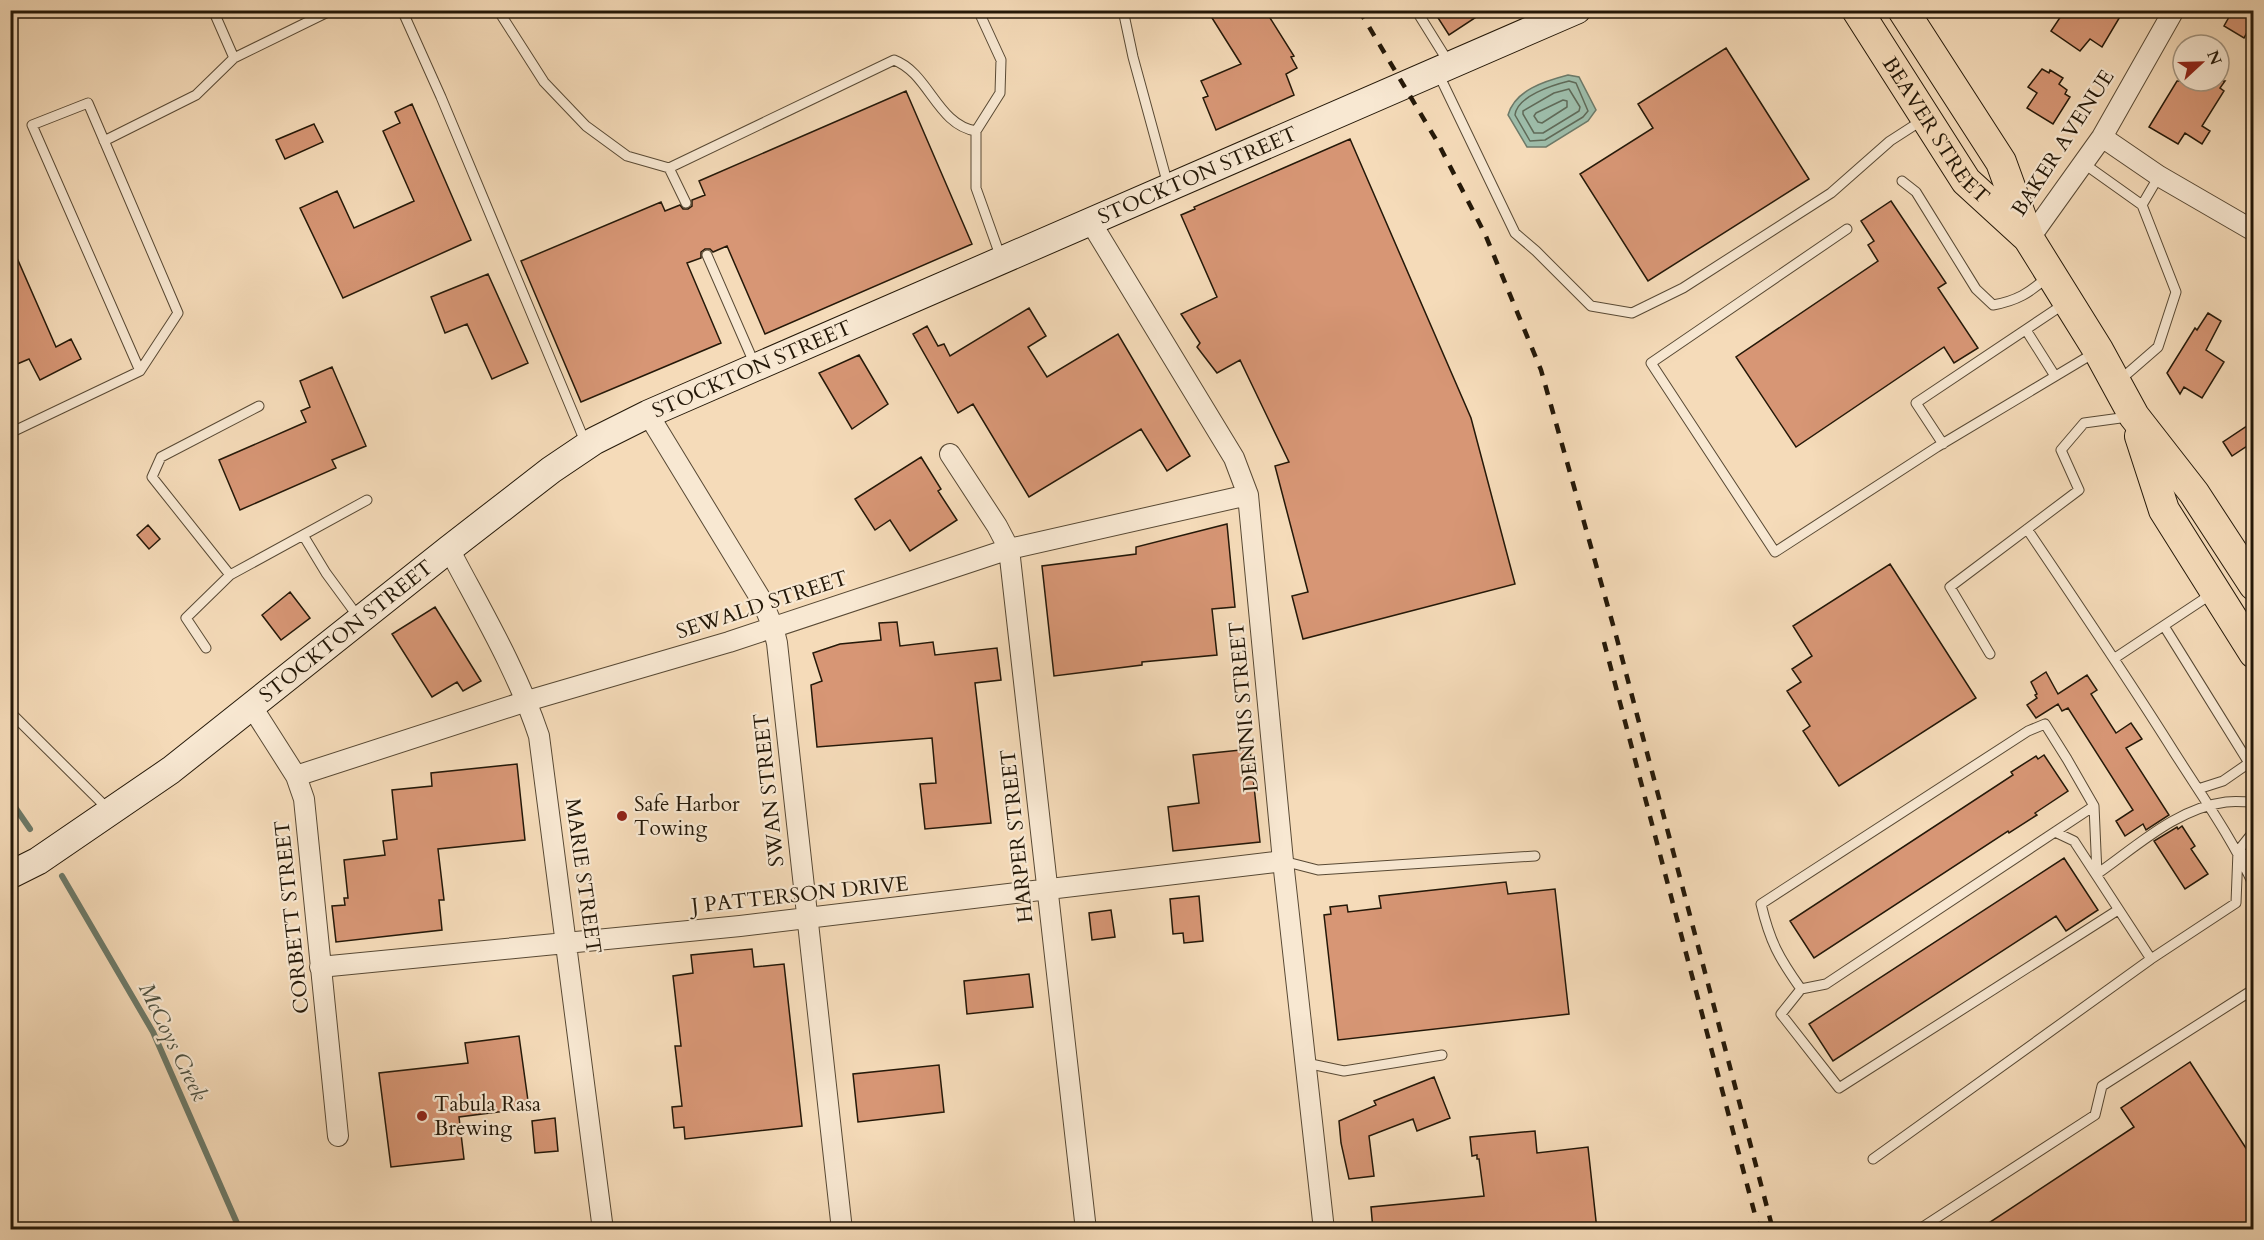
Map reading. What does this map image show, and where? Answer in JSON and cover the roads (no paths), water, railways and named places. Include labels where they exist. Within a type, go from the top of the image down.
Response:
[{"type":"main road","name":"STOCKTON STREET","points":[[10,875],[48,854],[171,770],[449,549],[551,470],[587,446],[648,414],[1576,10]]},
{"type":"main road","name":"BEAVER STREET","points":[[1857,10],[1966,181],[2029,239]]},
{"type":"main road","name":"BEAVER STREET","points":[[1903,10],[2001,162],[2029,239],[2098,350],[2134,416],[2194,493],[2253,585]]},
{"type":"main road","name":"BEAVER STREET","points":[[2134,416],[2164,510],[2253,653]]},
{"type":"street","name":"BAKER AVENUE","points":[[2029,239],[2102,137],[2174,10]]},
{"type":"street","points":[[2102,137],[2159,176],[2253,231]]},
{"type":"street","name":"DENNIS STREET","points":[[1090,221],[1234,458],[1248,495],[1283,861],[1324,1230]]},
{"type":"street","name":"SWAN STREET","points":[[648,414],[762,602],[773,627],[842,1230]]},
{"type":"street","name":"HARPER STREET","points":[[950,454],[997,526],[1009,549],[1086,1230]]},
{"type":"street","name":"SEWALD STREET","points":[[296,776],[528,701],[729,642],[1009,549],[1248,495]]},
{"type":"street","name":"MARIE STREET","points":[[449,549],[528,701],[540,736],[603,1230]]},
{"type":"street","name":"CORBETT STREET","points":[[252,707],[296,776],[304,800],[338,1136]]},
{"type":"street","name":"J PATTERSON DRIVE","points":[[320,967],[807,918],[1283,861]]},
{"type":"lane","points":[[213,10],[234,58]]},
{"type":"lane","points":[[104,141],[196,95],[234,58],[332,10]]},
{"type":"lane","points":[[402,10],[441,97],[587,446]]},
{"type":"lane","points":[[498,10],[544,82],[586,126],[627,156],[669,168],[894,60],[906,64],[951,119],[964,129],[976,131]]},
{"type":"lane","points":[[978,10],[1001,60],[1000,93],[976,131],[976,188],[1002,260]]},
{"type":"lane","points":[[1123,10],[1133,57],[1169,187]]},
{"type":"lane","points":[[1416,10],[1515,233],[1536,250],[1591,306],[1632,313],[1683,288],[1831,193],[1890,141],[1926,118]]},
{"type":"lane","points":[[10,433],[140,371],[178,313],[88,103],[32,125],[140,371]]},
{"type":"lane","points":[[2083,163],[2142,205],[2176,292],[2157,347],[2116,383]]},
{"type":"lane","points":[[669,168],[686,203]]},
{"type":"lane","points":[[2142,205],[2159,176]]},
{"type":"lane","points":[[1902,181],[1916,192],[1976,290],[1993,305],[2011,302],[2030,293],[2050,273]]},
{"type":"lane","points":[[1847,229],[1651,363],[1775,552],[1943,444],[2098,350]]},
{"type":"lane","points":[[707,255],[756,367]]},
{"type":"lane","points":[[1943,444],[1916,403],[2068,301]]},
{"type":"lane","points":[[2026,330],[2055,376]]},
{"type":"lane","points":[[230,575],[152,477],[161,457],[259,406]]},
{"type":"lane","points":[[1990,654],[1950,587],[2079,490],[2061,450],[2084,423],[2134,416]]},
{"type":"lane","points":[[206,648],[186,618],[230,575],[368,500]]},
{"type":"lane","points":[[2027,529],[2115,658],[2238,851],[2253,886]]},
{"type":"lane","points":[[303,535],[326,573],[360,620]]},
{"type":"lane","points":[[2115,658],[2214,592]]},
{"type":"lane","points":[[2163,626],[2249,763],[2223,781],[2198,789]]},
{"type":"lane","points":[[10,712],[111,812]]},
{"type":"lane","points":[[1801,989],[1778,956],[1761,904],[2028,731],[2044,724],[2094,806],[2097,874]]},
{"type":"lane","points":[[2097,874],[2174,820],[2209,806],[2227,802],[2253,802]]},
{"type":"lane","points":[[2094,806],[1826,984],[1801,989],[1781,1014],[1839,1088],[2118,910]]},
{"type":"lane","points":[[1873,1159],[2151,958],[2236,903],[2238,851],[2253,831]]},
{"type":"lane","points":[[2055,832],[2074,841],[2151,958]]},
{"type":"lane","points":[[2238,851],[2253,859]]},
{"type":"lane","points":[[1283,861],[1318,870],[1536,856]]},
{"type":"lane","points":[[1918,1230],[2095,1115],[2102,1086],[2253,989]]},
{"type":"lane","points":[[1306,1063],[1344,1071],[1442,1055]]},
{"type":"water","points":[[1568,75],[1579,77],[1596,110],[1588,121],[1546,147],[1527,147],[1508,115],[1512,106],[1517,99],[1532,88]]},
{"type":"waterway","name":"McCoys Creek","points":[[10,800],[30,829]]},
{"type":"waterway","name":"McCoys Creek","points":[[62,876],[153,1032],[240,1230]]},
{"type":"railway","points":[[1359,10],[1438,143],[1485,234],[1541,370],[1617,639],[1773,1230]]},
{"type":"railway","points":[[1604,642],[1759,1230]]},
{"type":"place","name":"Safe Harbor Towing","points":[[622,816]]},
{"type":"place","name":"Tabula Rasa Brewing","points":[[422,1116]]}]
